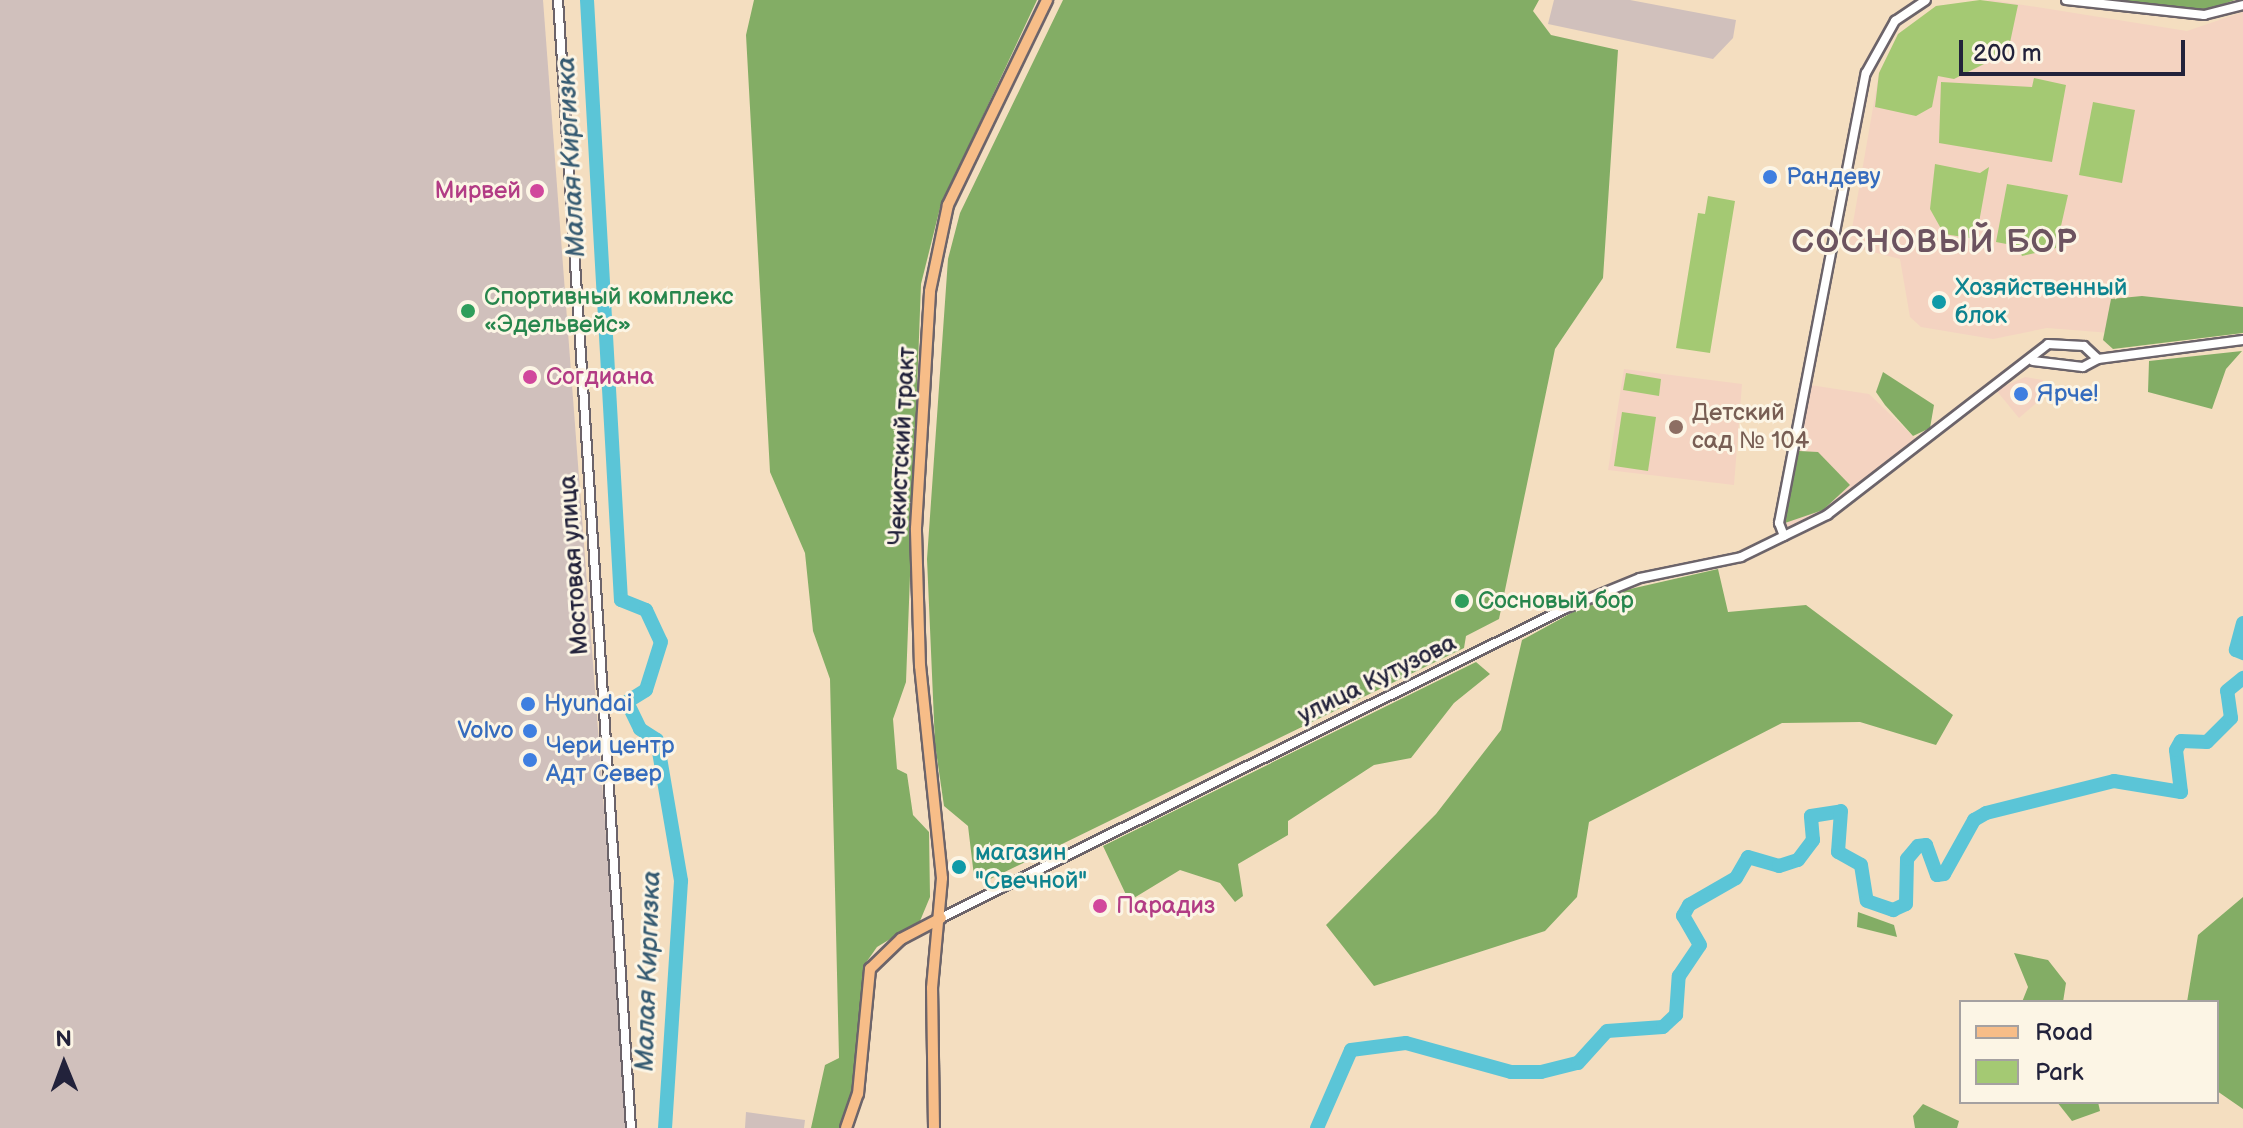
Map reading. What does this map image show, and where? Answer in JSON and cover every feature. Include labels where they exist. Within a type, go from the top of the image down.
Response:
[{"type":"main road","name":"Чекистский тракт","points":[[934,1128],[932,988],[941,918],[916,597],[930,291],[948,205],[1047,0]]},
{"type":"main road","points":[[846,1128],[858,1094],[870,969],[901,939],[941,918]]},
{"type":"street","name":"Мостовая улица","points":[[558,0],[631,1128]]},
{"type":"street","points":[[1784,536],[1779,523],[1866,73],[1895,21],[1926,0]]},
{"type":"street","points":[[2066,0],[2204,15],[2240,5]]},
{"type":"street","points":[[2033,361],[2083,367],[2098,359],[2243,340]]},
{"type":"street","name":"улица Кутузова","points":[[941,918],[1576,603],[1640,578],[1717,565],[1784,536],[1869,489],[2055,342],[2084,346],[2098,359]]},
{"type":"shaded area","points":[[0,0],[543,0],[628,1128],[0,1128]]},
{"type":"shaded area","points":[[1554,0],[1630,0],[1736,20],[1733,38],[1713,59],[1548,24]]},
{"type":"shaded area","points":[[1992,0],[2187,31],[2243,12],[2243,328],[2149,336],[2047,328],[1993,339],[1921,327],[1910,317],[1900,259],[1849,246],[1879,73],[1898,34],[1936,6]]},
{"type":"shaded area","name":"Детский сад № 104","points":[[1624,369],[1742,384],[1734,485],[1608,470]]},
{"type":"shaded area","points":[[2025,377],[2043,380],[2041,399],[2019,418],[1996,390]]},
{"type":"shaded area","points":[[1810,385],[1869,394],[1918,441],[1867,486],[1788,529],[1783,522]]},
{"type":"shaded area","points":[[746,1112],[805,1120],[804,1128],[745,1128]]},
{"type":"green space","points":[[754,0],[1037,0],[940,208],[921,284],[906,682],[893,719],[897,769],[907,774],[913,815],[929,832],[930,897],[920,921],[877,947],[865,964],[857,1074],[843,1128],[811,1128],[825,1065],[839,1058],[830,679],[813,631],[805,553],[770,472],[746,35]]},
{"type":"green space","name":"Сосновый бор","points":[[1063,0],[1539,0],[1533,11],[1551,35],[1618,50],[1603,278],[1555,349],[1499,619],[1466,636],[1464,648],[986,881],[974,876],[968,826],[944,806],[935,744],[927,559],[948,259],[960,213]]},
{"type":"green space","points":[[1980,0],[2018,5],[2008,52],[1954,79],[1938,76],[1932,107],[1916,116],[1875,107],[1879,73],[1898,34],[1936,6]]},
{"type":"green space","points":[[2093,0],[2235,0],[2203,11]]},
{"type":"green space","points":[[2034,78],[2066,85],[2052,162],[1939,143],[1941,82],[2032,87]]},
{"type":"green space","points":[[2093,102],[2135,110],[2122,183],[2079,175]]},
{"type":"green space","points":[[1935,164],[1980,173],[1989,167],[1976,239],[1944,234],[1930,209]]},
{"type":"green space","points":[[2007,184],[2068,195],[2056,248],[2022,256],[2017,246],[1996,242]]},
{"type":"green space","points":[[1708,196],[1735,201],[1710,353],[1676,348],[1698,213],[1705,214]]},
{"type":"green space","points":[[2142,296],[2243,307],[2243,333],[2113,349],[2103,340],[2111,299]]},
{"type":"green space","points":[[2242,351],[2226,369],[2212,409],[2148,392],[2149,361]]},
{"type":"green space","points":[[1883,372],[1934,405],[1930,428],[1913,436],[1885,405],[1876,392]]},
{"type":"green space","points":[[1626,373],[1661,379],[1659,396],[1623,390]]},
{"type":"green space","points":[[1622,412],[1656,417],[1648,471],[1614,466]]},
{"type":"green space","points":[[1799,451],[1818,452],[1850,485],[1823,510],[1785,523]]},
{"type":"green space","points":[[1718,569],[1728,612],[1806,605],[1953,715],[1936,745],[1860,722],[1782,723],[1589,822],[1577,897],[1545,931],[1374,986],[1326,925],[1436,814],[1501,730],[1522,640],[1604,595]]},
{"type":"green space","points":[[1476,662],[1490,674],[1454,703],[1411,758],[1374,765],[1288,821],[1288,835],[1238,864],[1243,896],[1235,902],[1220,883],[1180,870],[1129,901],[1103,846]]},
{"type":"green space","points":[[2243,897],[2243,1109],[2219,1092],[2219,1000],[2187,1000],[2198,935]]},
{"type":"green space","points":[[1858,912],[1894,925],[1897,937],[1857,927]]},
{"type":"green space","points":[[2014,953],[2048,960],[2066,983],[2063,1000],[2023,1000],[2028,987]]},
{"type":"green space","points":[[1923,1104],[1959,1121],[1957,1128],[1915,1128],[1913,1116]]},
{"type":"green space","points":[[2059,1104],[2098,1104],[2100,1111],[2072,1121]]},
{"type":"waterway","name":"Малая Киргизка","points":[[587,0],[621,600],[646,610],[661,642],[646,690],[627,702],[640,729],[657,740],[681,881],[665,1128]]},
{"type":"waterway","name":"Малая Киргизка","points":[[2243,623],[2236,650],[2243,653]]},
{"type":"waterway","name":"Малая Киргизка","points":[[1317,1128],[1351,1050],[1406,1043],[1511,1072],[1541,1072],[1578,1063],[1607,1031],[1663,1027],[1676,1015],[1679,976],[1700,945],[1683,916],[1689,905],[1736,878],[1748,857],[1779,866],[1798,860],[1813,840],[1811,816],[1841,811],[1838,852],[1861,865],[1867,901],[1893,910],[1906,904],[1907,859],[1918,846],[1926,845],[1937,875],[1944,874],[1974,820],[1986,813],[2114,781],[2181,792],[2176,750],[2181,741],[2207,742],[2231,718],[2227,691],[2243,678]]},
{"type":"place","name":"Рандеву","points":[[1770,177]]},
{"type":"place","name":"Мирвей","points":[[537,191]]},
{"type":"place","name":"Хозяйственный блок","points":[[1939,302]]},
{"type":"place","name":"Спортивный комплекс «Эдельвейс»","points":[[468,311]]},
{"type":"place","name":"Согдиана","points":[[530,377]]},
{"type":"place","name":"Ярче!","points":[[2021,394]]},
{"type":"place","name":"Детский сад № 104","points":[[1676,427]]},
{"type":"place","name":"Сосновый бор","points":[[1462,601]]},
{"type":"place","name":"Hyundai","points":[[528,704]]},
{"type":"place","name":"Volvo","points":[[530,731]]},
{"type":"place","name":"Чери центр Адт Север","points":[[530,760]]},
{"type":"place","name":"магазин \"Свечной\"","points":[[959,867]]},
{"type":"place","name":"Парадиз","points":[[1100,906]]},
{"type":"district","name":"СОСНОВЫЙ БОР","points":[[1935,243]]}]
